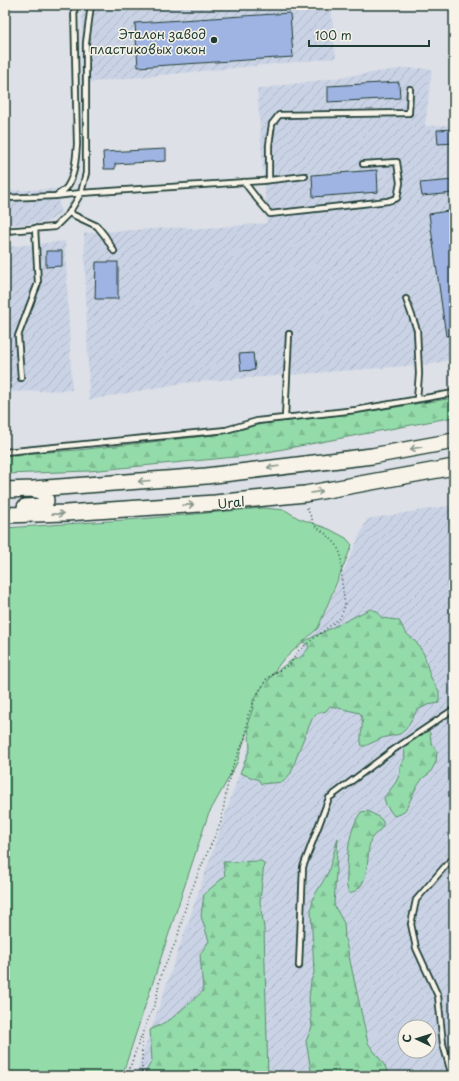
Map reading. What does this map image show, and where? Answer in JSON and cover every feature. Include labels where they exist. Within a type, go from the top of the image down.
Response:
[{"type":"main road","points":[[5,490],[33,490],[206,476],[372,456],[454,441]]},
{"type":"main road","name":"Ural","points":[[5,515],[66,513],[215,503],[305,494],[454,467]]},
{"type":"main road","points":[[5,511],[11,508],[43,506],[46,501],[45,495],[40,491],[33,490]]},
{"type":"lane","points":[[55,196],[66,188],[76,161],[77,144],[74,5]]},
{"type":"lane","points":[[5,231],[55,227],[69,213],[81,193],[86,173],[86,43],[91,5]]},
{"type":"lane","points":[[269,180],[269,145],[272,124],[279,115],[410,113],[410,89]]},
{"type":"lane","points":[[244,182],[270,214],[388,201],[397,198],[400,183],[397,162],[363,164]]},
{"type":"lane","points":[[5,198],[55,196],[305,176]]},
{"type":"lane","points":[[69,213],[97,226],[114,251]]},
{"type":"lane","points":[[21,378],[18,336],[38,283],[35,228]]},
{"type":"lane","points":[[406,299],[417,330],[419,374],[417,399]]},
{"type":"lane","points":[[285,418],[289,334]]},
{"type":"lane","points":[[5,452],[226,430],[257,421],[356,410],[454,393]]},
{"type":"lane","points":[[299,966],[303,867],[329,798],[393,750],[454,709]]},
{"type":"lane","points":[[452,1076],[442,1044],[438,996],[416,948],[411,924],[416,900],[454,858]]},
{"type":"path","points":[[127,1076],[156,1001],[160,977],[177,939],[187,902],[222,822],[230,776],[245,738],[248,715],[257,695],[267,678],[290,664],[299,650],[340,618],[345,606],[341,555],[336,544],[315,526],[306,508],[305,494]]},
{"type":"path","points":[[142,1034],[142,1076]]},
{"type":"shaded area","points":[[82,5],[331,5],[336,58],[100,81],[81,85]]},
{"type":"shaded area","points":[[406,68],[432,69],[425,126],[454,125],[454,359],[433,364],[183,383],[89,400],[84,233],[185,227],[197,229],[267,223],[257,89]]},
{"type":"shaded area","points":[[56,189],[61,214],[45,223],[5,225],[5,191]]},
{"type":"shaded area","points":[[65,241],[72,390],[5,392],[5,247]]},
{"type":"shaded area","points":[[454,505],[454,1076],[135,1076],[267,693],[318,628],[367,519]]},
{"type":"green space","points":[[454,398],[454,417],[246,456],[89,471],[5,474],[5,455],[78,450],[224,434],[262,424],[358,413]]},
{"type":"green space","points":[[263,508],[285,510],[298,518],[329,529],[346,538],[352,545],[318,628],[281,662],[259,694],[237,763],[208,815],[122,1076],[5,1076],[5,528],[140,519]]},
{"type":"green space","points":[[370,609],[377,611],[382,618],[397,620],[400,622],[405,632],[416,642],[424,654],[430,676],[439,691],[439,703],[428,705],[417,710],[406,729],[400,734],[382,738],[365,746],[362,746],[361,742],[362,717],[360,713],[330,706],[326,711],[316,714],[313,717],[291,773],[283,782],[261,784],[259,780],[240,773],[250,749],[248,722],[253,708],[253,700],[263,686],[277,671],[292,660],[300,658],[309,646],[303,642]]},
{"type":"green space","points":[[427,730],[430,733],[431,742],[437,752],[436,762],[430,773],[423,778],[416,788],[406,809],[401,814],[394,816],[386,805],[384,798],[396,782],[400,773],[400,766],[405,758],[404,748],[420,732]]},
{"type":"green space","points":[[368,811],[380,819],[383,822],[383,825],[371,839],[366,874],[362,885],[350,894],[347,889],[347,884],[351,833],[361,812]]},
{"type":"green space","points":[[338,838],[334,905],[344,923],[345,938],[368,1043],[385,1066],[389,1076],[312,1076],[306,1041],[312,1027],[309,998],[311,981],[314,973],[311,910],[313,898],[328,873]]},
{"type":"green space","points":[[261,861],[264,863],[260,902],[264,928],[268,1076],[143,1076],[152,1061],[150,1030],[171,1019],[203,991],[200,954],[209,941],[201,916],[204,894],[225,876],[223,862]]},
{"type":"building","name":"Эталон завод пластиковых окон","points":[[290,13],[293,57],[138,67],[135,23]]},
{"type":"building","points":[[399,82],[400,98],[328,102],[328,86]]},
{"type":"building","points":[[454,129],[454,143],[438,144],[437,130]]},
{"type":"building","points":[[166,149],[166,161],[115,164],[115,169],[104,169],[103,152]]},
{"type":"building","points":[[377,170],[378,192],[313,197],[312,175]]},
{"type":"building","points":[[454,180],[454,193],[422,196],[420,183]]},
{"type":"building","points":[[454,210],[454,335],[446,336],[429,214]]},
{"type":"building","points":[[46,251],[62,251],[62,266],[46,267]]},
{"type":"building","points":[[96,262],[118,262],[118,299],[95,299]]},
{"type":"building","points":[[253,353],[255,370],[241,371],[239,354]]},
{"type":"place","name":"Эталон завод пластиковых окон","points":[[214,40]]}]
